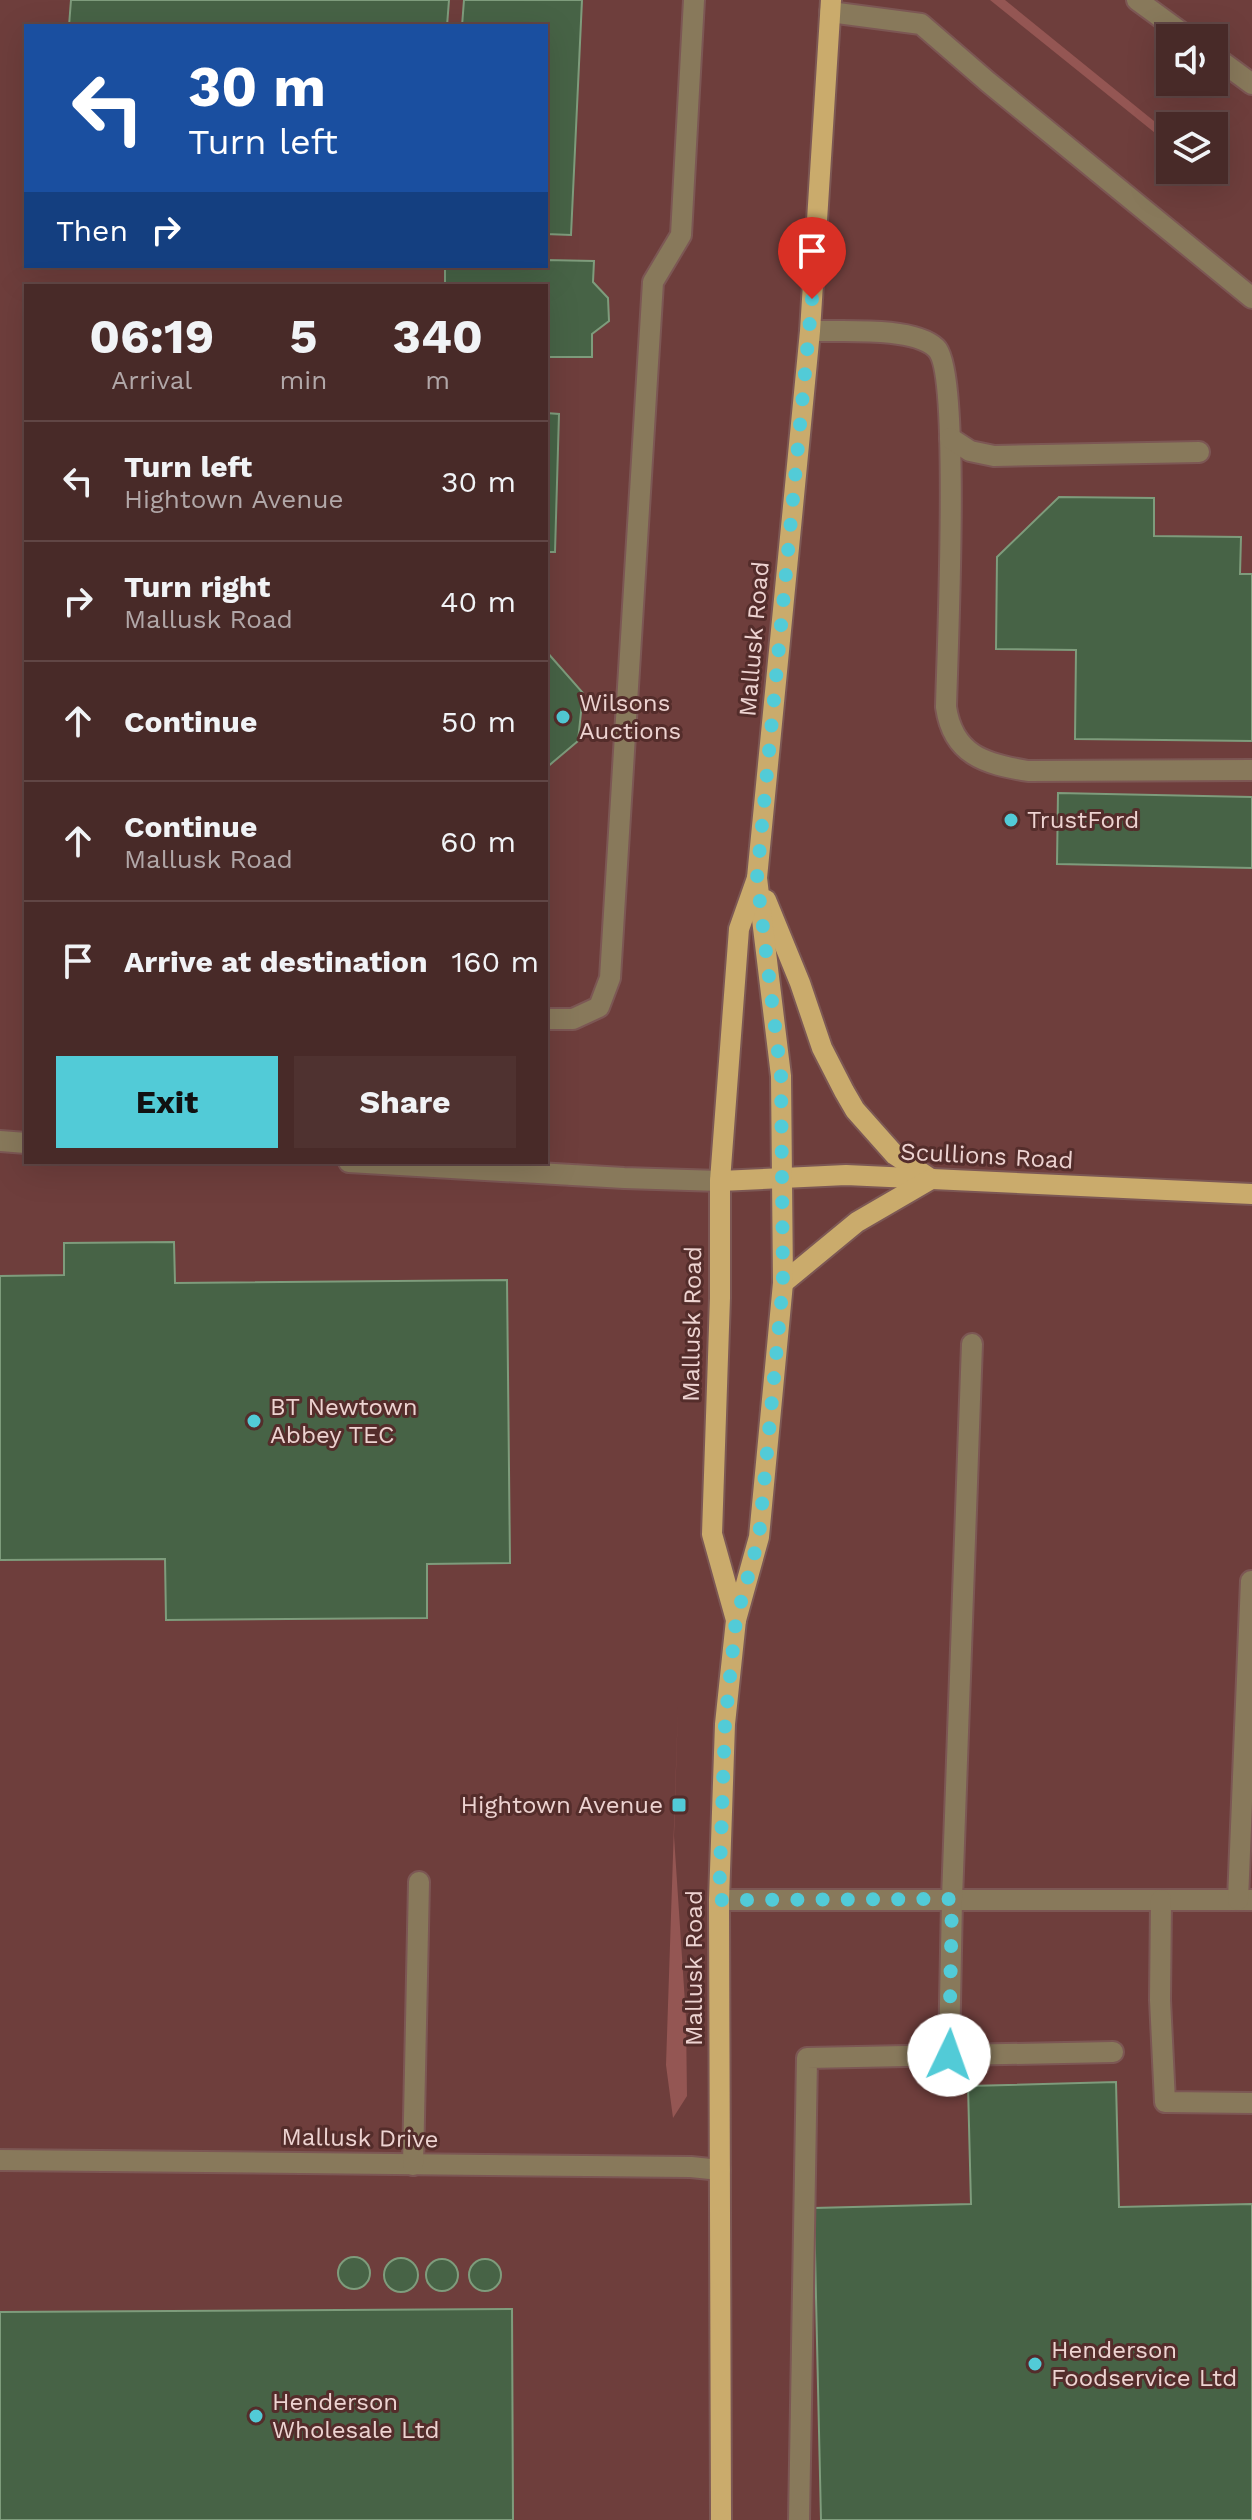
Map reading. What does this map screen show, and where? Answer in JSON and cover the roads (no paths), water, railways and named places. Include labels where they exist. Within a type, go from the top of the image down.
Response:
[{"type":"main road","name":"Mallusk Road","points":[[721,2520],[719,1900],[725,1724],[736,1620],[759,1537],[783,1283],[781,1076],[757,878],[810,331],[830,6]]},
{"type":"main road","name":"Mallusk Road","points":[[736,1620],[712,1534],[721,1276],[720,1181],[739,929],[757,878]]},
{"type":"main road","points":[[757,878],[800,983],[822,1048],[844,1091],[855,1110],[895,1155],[931,1179],[857,1222],[783,1283]]},
{"type":"main road","name":"Scullions Road","points":[[720,1181],[846,1175],[1252,1194]]},
{"type":"street","points":[[548,1019],[573,1019],[599,1007],[610,978],[653,282],[681,235],[694,0]]},
{"type":"street","points":[[1137,0],[1170,24]]},
{"type":"street","points":[[830,6],[921,24],[1252,298]]},
{"type":"street","points":[[1228,66],[1252,84]]},
{"type":"street","points":[[810,331],[896,333],[923,340],[937,348],[943,360],[948,386],[950,438],[946,707],[949,725],[960,742],[976,756],[996,766],[1028,771],[1252,770]]},
{"type":"street","points":[[950,438],[970,451],[994,456],[1199,452]]},
{"type":"street","points":[[0,1141],[24,1143]]},
{"type":"street","points":[[383,1164],[720,1181]]},
{"type":"street","points":[[949,2055],[972,1344]]},
{"type":"street","points":[[719,1900],[1245,1900],[1251,1581]]},
{"type":"street","points":[[413,2165],[419,1882]]},
{"type":"street","points":[[1161,1900],[1160,2000],[1165,2102],[1252,2103]]},
{"type":"street","points":[[799,2520],[807,2058],[1113,2052]]},
{"type":"street","name":"Mallusk Drive","points":[[0,2160],[691,2167],[720,2170]]},
{"type":"place","name":"Wilsons Auctions","points":[[563,717]]},
{"type":"place","name":"TrustFord","points":[[1011,820]]},
{"type":"place","name":"BT Newtown Abbey TEC","points":[[254,1421]]},
{"type":"place","name":"Hightown Avenue","points":[[679,1805]]},
{"type":"place","name":"Henderson Foodservice Ltd","points":[[1035,2364]]},
{"type":"place","name":"Henderson Wholesale Ltd","points":[[256,2416]]}]
